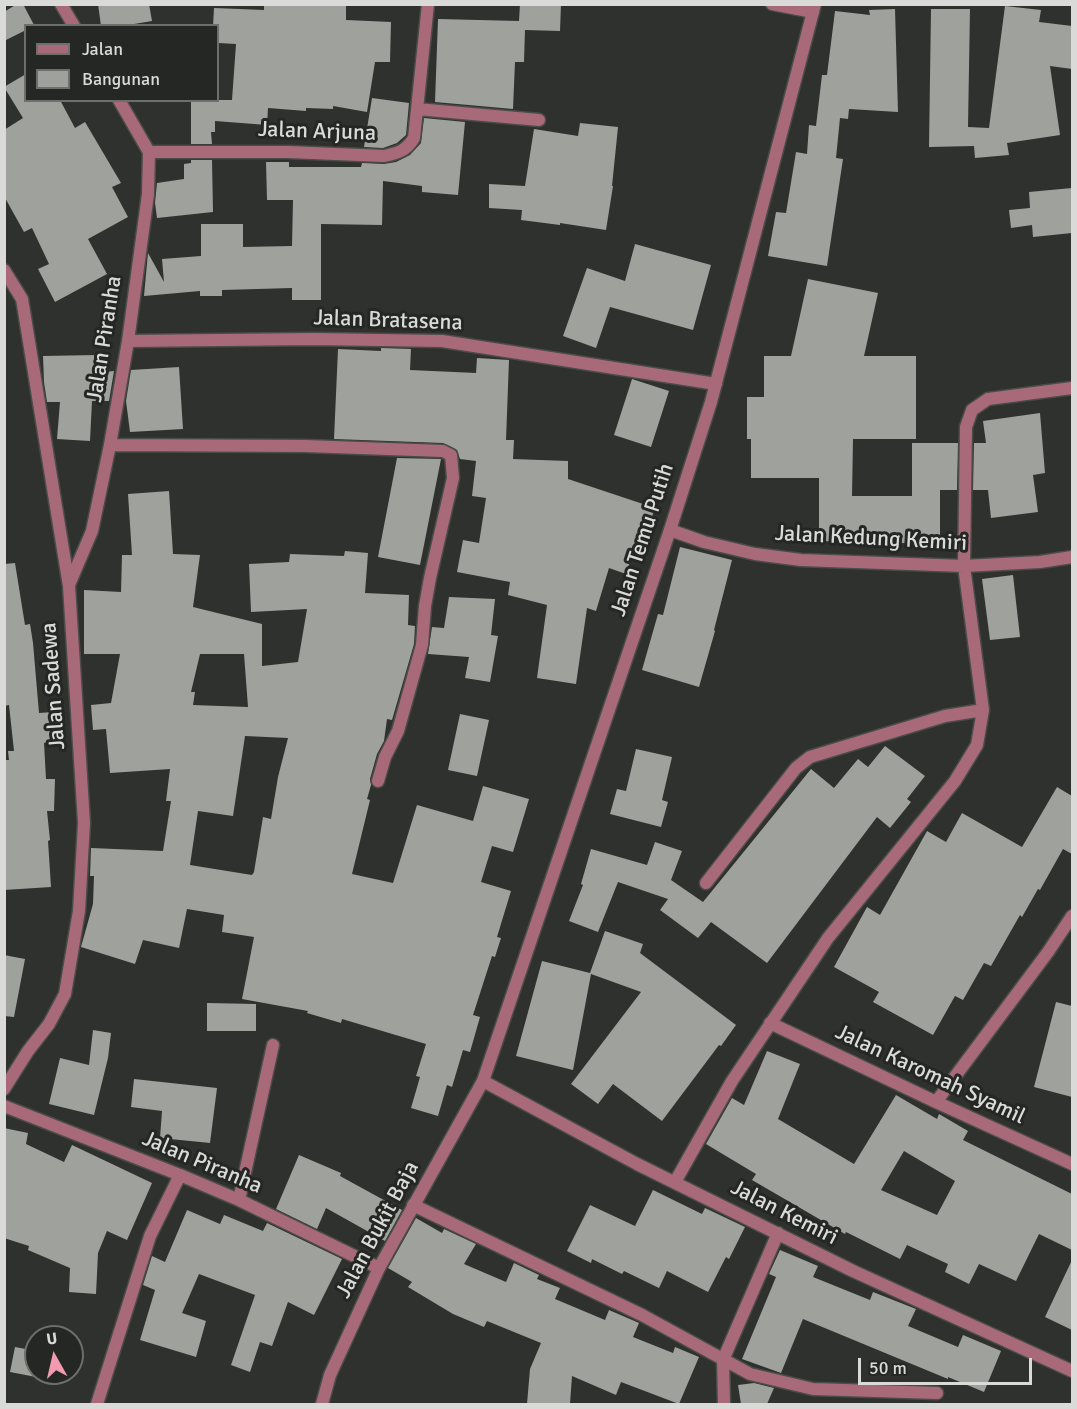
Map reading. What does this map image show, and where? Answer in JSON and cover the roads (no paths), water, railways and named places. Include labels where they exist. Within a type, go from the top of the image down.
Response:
[{"type":"street","points":[[61,4],[73,24]]},
{"type":"street","name":"Jalan Arjuna","points":[[149,152],[265,152],[384,156],[399,153],[409,147],[414,138],[428,4]]},
{"type":"street","points":[[772,4],[814,8]]},
{"type":"street","name":"Jalan Temu Putih","points":[[483,1081],[670,530],[716,384],[814,8]]},
{"type":"street","points":[[120,102],[149,152]]},
{"type":"street","points":[[417,108],[539,120]]},
{"type":"street","name":"Jalan Piranha","points":[[69,586],[92,531],[110,445],[128,341],[148,194],[149,152]]},
{"type":"street","name":"Jalan Sadewa","points":[[4,270],[22,299],[69,586],[84,824],[79,911],[65,994],[49,1024],[28,1051],[4,1089]]},
{"type":"street","name":"Jalan Bratasena","points":[[128,341],[303,339],[442,341],[716,384]]},
{"type":"street","points":[[675,1182],[732,1081],[828,938],[955,781],[977,745],[983,710],[964,566],[966,427],[972,410],[988,399],[1072,388]]},
{"type":"street","points":[[110,445],[328,447],[442,451],[451,455],[453,478],[430,578],[422,645],[398,731],[385,757],[378,781]]},
{"type":"street","name":"Jalan Kedung Kemiri","points":[[670,530],[704,542],[755,554],[801,560],[964,566],[1072,557]]},
{"type":"street","points":[[706,883],[803,761],[945,717],[983,710]]},
{"type":"street","points":[[936,1102],[1048,952],[1072,916]]},
{"type":"street","name":"Jalan Karomah Syamil","points":[[770,1023],[1072,1164]]},
{"type":"street","points":[[239,1200],[273,1045]]},
{"type":"street","name":"Jalan Kemiri","points":[[483,1081],[637,1164],[853,1271],[1072,1371]]},
{"type":"street","name":"Jalan Bukit Baja","points":[[321,1404],[330,1375],[378,1268],[483,1081]]},
{"type":"street","name":"Jalan Piranha","points":[[4,1106],[239,1200],[378,1268]]},
{"type":"street","points":[[97,1404],[150,1236],[180,1175]]},
{"type":"street","points":[[413,1205],[642,1315],[750,1374],[813,1389],[937,1393]]},
{"type":"street","points":[[724,1404],[723,1360],[778,1233]]}]
